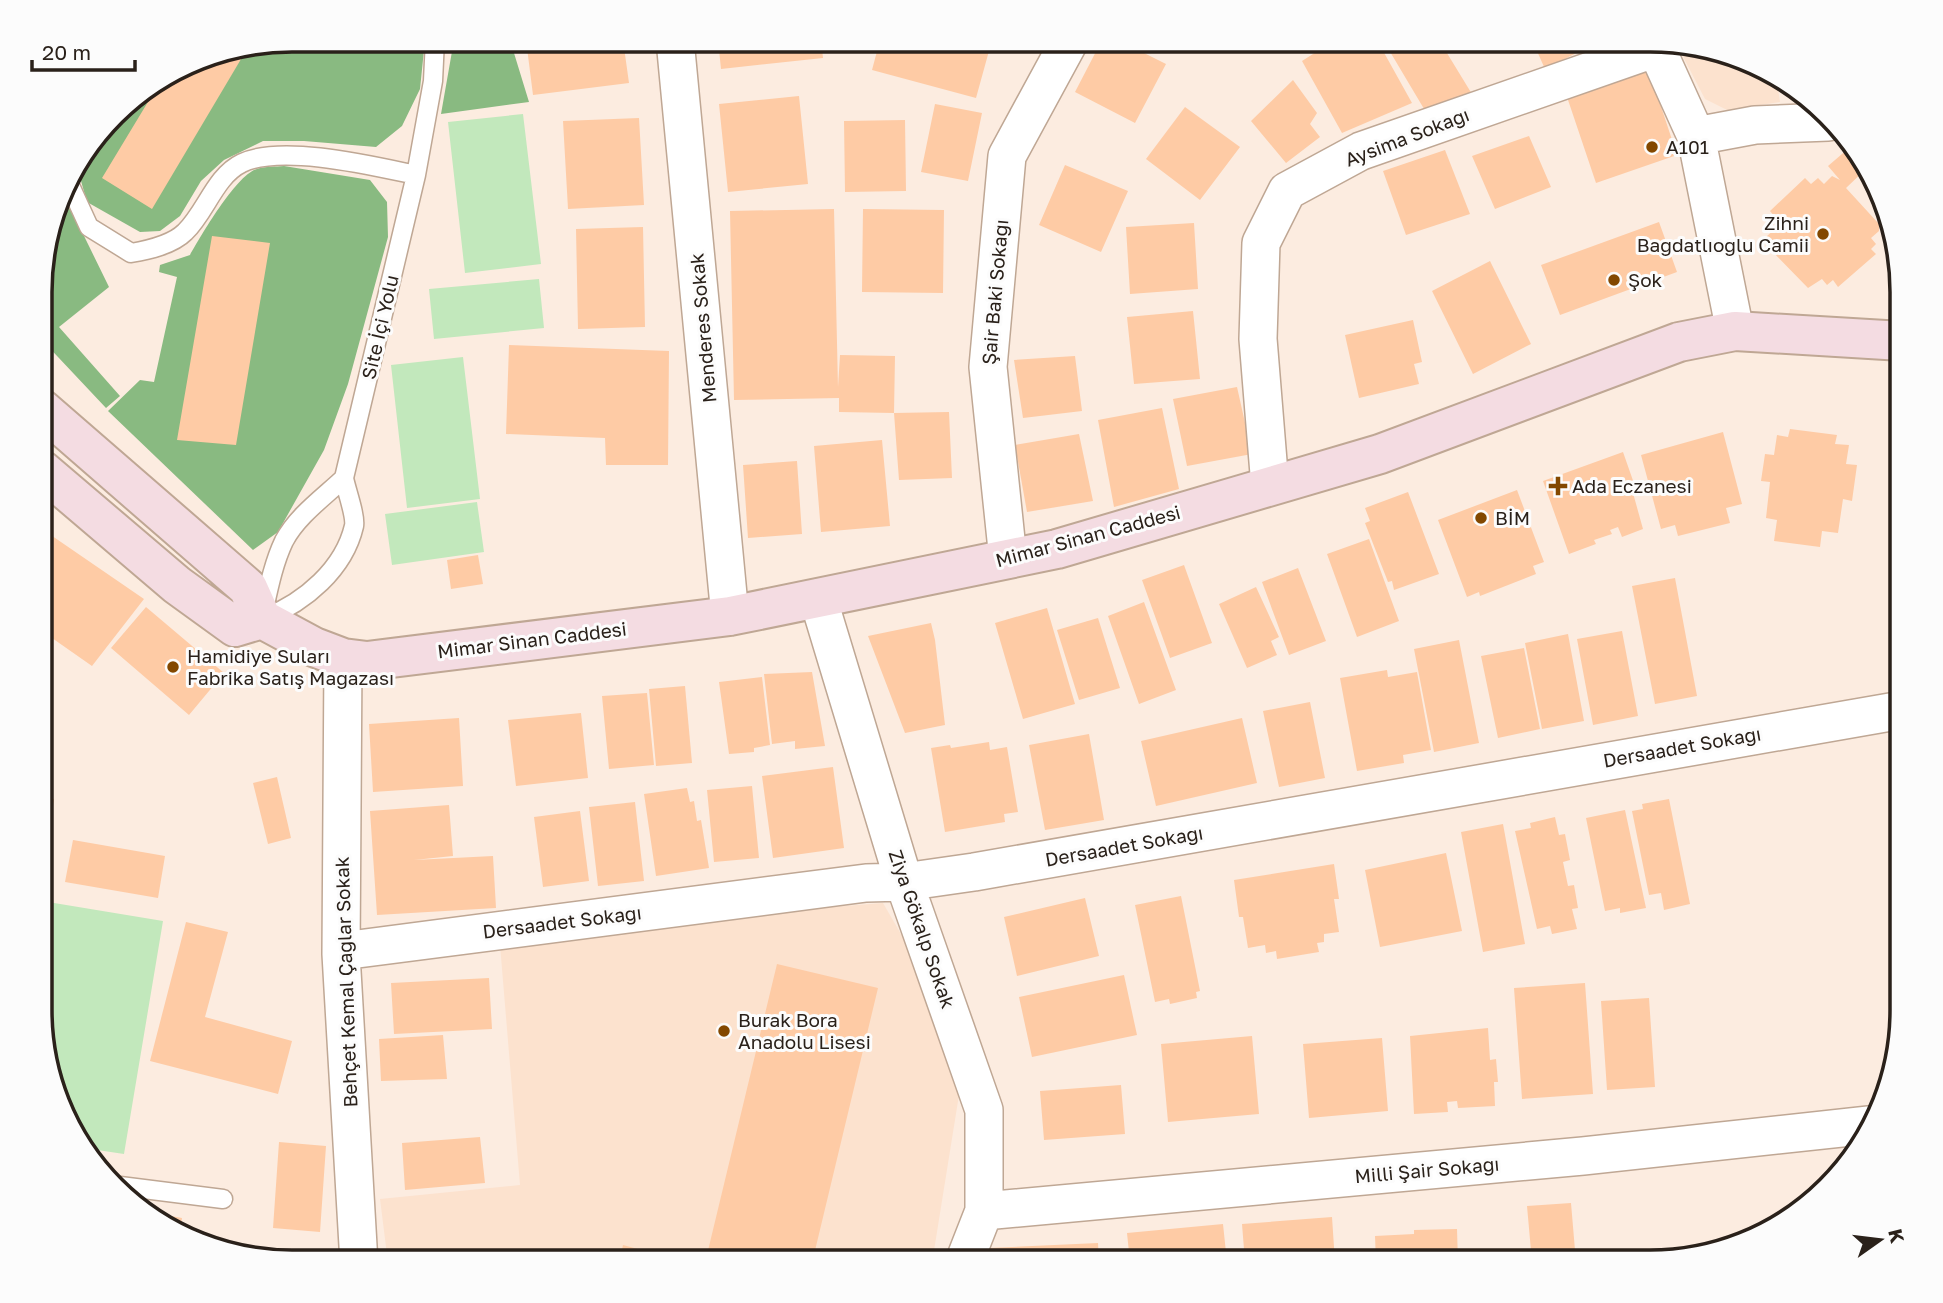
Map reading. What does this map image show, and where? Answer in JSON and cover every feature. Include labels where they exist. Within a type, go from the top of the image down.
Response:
[{"type":"main road","name":"Mimar Sinan Caddesi","points":[[262,619],[343,659],[367,660],[730,616],[1057,549],[1380,454],[1679,342],[1735,331],[1890,340]]},
{"type":"main road","points":[[52,401],[129,486]]},
{"type":"main road","points":[[52,418],[248,588],[262,619],[235,627],[52,502]]},
{"type":"main road","points":[[52,479],[177,585]]},
{"type":"street","name":"Şair Baki Sokağı","points":[[1008,559],[988,368],[1007,156],[1063,52]]},
{"type":"street","name":"Aysima Sokağı","points":[[1270,486],[1258,339],[1261,243],[1287,191],[1362,151],[1633,52]]},
{"type":"street","name":"Menderes Sokak","points":[[676,53],[730,616]]},
{"type":"street","points":[[1659,53],[1696,136],[1735,331]]},
{"type":"street","points":[[1696,136],[1755,125],[1819,122]]},
{"type":"street","name":"Ziya Gökalp Sokak","points":[[818,598],[904,881],[984,1110],[984,1211],[969,1250]]},
{"type":"street","name":"Behçet Kemal Çağlar Sokak","points":[[343,659],[341,954],[358,1250]]},
{"type":"street","name":"Dersaadet Sokağı","points":[[341,954],[351,950],[866,883],[974,872],[1890,712]]},
{"type":"street","name":"Milli Şair Sokağı","points":[[984,1211],[1583,1156],[1861,1126]]},
{"type":"lane","name":"Site İçi Yolu","points":[[344,478],[416,175],[433,81],[434,53]]},
{"type":"lane","points":[[74,194],[89,227],[131,253],[151,250],[184,233],[219,183],[241,163],[269,155],[339,159],[416,175]]},
{"type":"lane","points":[[344,478],[355,524],[342,554],[320,584],[287,609],[262,619],[269,584],[285,540],[300,519],[344,478]]},
{"type":"lane","points":[[131,1187],[223,1199]]},
{"type":"shaded area","points":[[1682,55],[1743,71],[1778,89],[1780,102],[1727,110],[1705,99]]},
{"type":"shaded area","name":"Burak Bora Anadolu Lisesi","points":[[883,903],[920,967],[959,1095],[934,1250],[386,1250],[380,1199],[520,1185],[499,933]]},
{"type":"green space","points":[[276,53],[424,53],[420,89],[402,126],[376,147],[304,141],[263,141],[224,160],[201,181],[180,216],[160,231],[140,232],[87,202],[81,180],[102,146],[134,112],[159,93],[200,71],[245,57]]},
{"type":"green space","points":[[452,53],[514,53],[529,102],[441,114]]},
{"type":"green space","points":[[523,114],[541,264],[465,273],[448,122]]},
{"type":"green space","points":[[284,166],[370,180],[387,202],[388,237],[348,384],[324,450],[278,532],[253,550],[108,411],[140,380],[154,382],[177,277],[159,272],[160,265],[190,255],[229,194],[249,174],[260,168]]},
{"type":"green space","points":[[69,206],[109,287],[59,327],[120,396],[106,408],[52,351],[55,261]]},
{"type":"green space","points":[[539,279],[544,328],[434,339],[429,289]]},
{"type":"green space","points":[[463,357],[480,499],[407,508],[391,365]]},
{"type":"green space","points":[[477,502],[484,552],[392,565],[385,514]]},
{"type":"green space","points":[[52,903],[163,921],[124,1154],[98,1150],[77,1117],[65,1088],[57,1058],[52,1011]]},
{"type":"building","points":[[989,52],[976,98],[872,70],[877,53]]},
{"type":"building","points":[[1096,52],[1143,52],[1166,64],[1135,123],[1075,92]]},
{"type":"building","points":[[1316,52],[1384,52],[1412,103],[1342,133],[1302,61]]},
{"type":"building","points":[[1390,52],[1446,52],[1475,99],[1433,124]]},
{"type":"building","points":[[1537,52],[1578,52],[1545,69]]},
{"type":"building","points":[[528,53],[625,53],[629,83],[533,95]]},
{"type":"building","points":[[719,53],[822,53],[823,58],[721,69]]},
{"type":"building","points":[[242,58],[152,209],[102,178],[149,101],[200,71]]},
{"type":"building","points":[[1649,70],[1677,155],[1596,183],[1567,97]]},
{"type":"building","points":[[1293,80],[1317,113],[1310,124],[1320,137],[1286,163],[1251,121]]},
{"type":"building","points":[[799,96],[808,184],[728,192],[719,104]]},
{"type":"building","points":[[935,104],[982,113],[968,181],[921,172]]},
{"type":"building","points":[[1185,107],[1240,147],[1200,200],[1146,159]]},
{"type":"building","points":[[639,118],[644,205],[568,209],[563,121]]},
{"type":"building","points":[[905,120],[906,191],[845,192],[844,121]]},
{"type":"building","points":[[1529,136],[1551,187],[1495,209],[1472,156]]},
{"type":"building","points":[[1445,150],[1470,214],[1406,235],[1383,171]]},
{"type":"building","name":"Zihni Bağdatlıoğlu Camii","points":[[1845,152],[1858,172],[1860,175],[1846,188],[1879,224],[1879,231],[1871,238],[1876,244],[1871,249],[1876,254],[1838,287],[1833,280],[1827,285],[1822,279],[1808,288],[1767,246],[1767,236],[1776,228],[1771,222],[1775,217],[1770,211],[1805,178],[1811,184],[1818,178],[1824,184],[1832,176],[1840,180],[1828,166]]},
{"type":"building","points":[[1065,165],[1128,191],[1101,252],[1039,225]]},
{"type":"building","points":[[834,209],[838,387],[840,355],[895,356],[894,413],[839,412],[839,398],[734,400],[730,211]]},
{"type":"building","points":[[863,209],[944,210],[943,293],[862,292]]},
{"type":"building","points":[[1659,222],[1677,272],[1560,315],[1541,265]]},
{"type":"building","points":[[1194,223],[1198,289],[1130,294],[1126,227]]},
{"type":"building","points":[[643,227],[645,327],[578,329],[576,229]]},
{"type":"building","points":[[212,236],[270,243],[236,445],[177,440]]},
{"type":"building","points":[[1490,261],[1531,344],[1473,374],[1432,291]]},
{"type":"building","points":[[1193,311],[1200,379],[1134,384],[1127,317]]},
{"type":"building","points":[[1413,320],[1422,362],[1414,364],[1419,384],[1359,398],[1345,335]]},
{"type":"building","points":[[509,345],[669,351],[668,465],[606,465],[605,438],[506,434]]},
{"type":"building","points":[[1075,356],[1082,411],[1023,418],[1014,360]]},
{"type":"building","points":[[1237,387],[1252,454],[1187,466],[1173,399]]},
{"type":"building","points":[[1162,408],[1179,489],[1114,507],[1098,420]]},
{"type":"building","points":[[949,412],[952,478],[899,480],[894,413]]},
{"type":"building","points":[[1790,429],[1837,435],[1835,444],[1849,445],[1846,464],[1857,465],[1852,501],[1843,499],[1838,533],[1822,531],[1820,547],[1774,541],[1777,520],[1766,518],[1770,482],[1761,481],[1765,454],[1774,455],[1777,435],[1788,437]]},
{"type":"building","points":[[1723,432],[1742,504],[1726,508],[1730,523],[1678,536],[1675,525],[1661,529],[1641,455]]},
{"type":"building","points":[[1079,434],[1093,501],[1027,512],[1015,445]]},
{"type":"building","points":[[882,440],[890,526],[821,532],[814,446]]},
{"type":"building","points":[[1623,452],[1637,492],[1633,493],[1643,529],[1622,537],[1618,527],[1610,530],[1612,534],[1594,540],[1596,544],[1569,554],[1543,481]]},
{"type":"building","points":[[797,461],[802,534],[748,538],[743,465]]},
{"type":"building","points":[[1517,490],[1544,562],[1533,566],[1536,574],[1480,596],[1479,592],[1467,597],[1438,520]]},
{"type":"building","points":[[1408,492],[1439,574],[1394,590],[1392,581],[1388,582],[1365,523],[1370,521],[1365,508]]},
{"type":"building","points":[[52,536],[144,599],[92,666],[52,638]]},
{"type":"building","points":[[1369,539],[1399,621],[1357,637],[1327,554]]},
{"type":"building","points":[[478,555],[483,584],[451,589],[447,560]]},
{"type":"building","points":[[1184,565],[1212,643],[1170,658],[1142,580]]},
{"type":"building","points":[[1298,568],[1326,641],[1289,655],[1262,582]]},
{"type":"building","points":[[1675,578],[1697,696],[1655,704],[1632,586]]},
{"type":"building","points":[[1256,587],[1279,637],[1271,641],[1277,655],[1247,668],[1219,604]]},
{"type":"building","points":[[1144,602],[1176,690],[1139,704],[1108,616]]},
{"type":"building","points":[[146,607],[224,673],[189,715],[111,648]]},
{"type":"building","points":[[1047,608],[1075,704],[1023,719],[995,623]]},
{"type":"building","points":[[1098,618],[1120,688],[1079,700],[1057,630]]},
{"type":"building","points":[[931,623],[945,725],[905,733],[868,636]]},
{"type":"building","points":[[1622,631],[1638,716],[1593,725],[1577,639]]},
{"type":"building","points":[[1568,634],[1584,721],[1542,729],[1525,643]]},
{"type":"building","points":[[1459,640],[1479,743],[1434,752],[1414,649]]},
{"type":"building","points":[[1524,648],[1540,729],[1498,738],[1481,656]]},
{"type":"building","points":[[1387,670],[1388,677],[1417,672],[1431,750],[1403,755],[1404,763],[1357,771],[1340,678]]},
{"type":"building","points":[[812,672],[825,746],[795,749],[795,741],[772,744],[764,674]]},
{"type":"building","points":[[762,677],[770,745],[754,748],[754,752],[729,754],[719,682]]},
{"type":"building","points":[[685,686],[692,763],[656,766],[649,689]]},
{"type":"building","points":[[647,693],[654,765],[609,769],[602,696]]},
{"type":"building","points":[[1310,702],[1325,778],[1279,787],[1263,711]]},
{"type":"building","points":[[581,713],[588,778],[516,786],[508,720]]},
{"type":"building","points":[[459,718],[463,786],[373,792],[369,724]]},
{"type":"building","points":[[1242,718],[1257,783],[1156,806],[1141,741]]},
{"type":"building","points":[[1089,734],[1104,820],[1045,830],[1029,745]]},
{"type":"building","points":[[989,742],[990,750],[1007,747],[1018,812],[1004,814],[1005,822],[945,832],[931,748]]},
{"type":"building","points":[[833,767],[844,848],[773,858],[762,776]]},
{"type":"building","points":[[277,777],[291,838],[268,844],[253,783]]},
{"type":"building","points":[[752,786],[759,858],[714,862],[707,790]]},
{"type":"building","points":[[687,788],[690,802],[694,801],[697,821],[701,820],[709,868],[656,876],[644,794]]},
{"type":"building","points":[[1669,799],[1690,904],[1664,910],[1661,893],[1649,895],[1632,811],[1643,809],[1642,804]]},
{"type":"building","points":[[635,802],[644,881],[598,886],[589,807]]},
{"type":"building","points":[[449,805],[453,856],[414,860],[493,856],[496,908],[377,915],[370,811]]},
{"type":"building","points":[[1625,810],[1646,908],[1620,913],[1620,908],[1605,911],[1586,818]]},
{"type":"building","points":[[580,811],[589,881],[543,887],[534,817]]},
{"type":"building","points":[[1555,817],[1559,835],[1565,834],[1570,860],[1563,862],[1568,886],[1574,885],[1578,908],[1572,909],[1577,929],[1552,934],[1550,926],[1537,929],[1515,831],[1531,828],[1530,823]]},
{"type":"building","points":[[1503,824],[1525,944],[1483,952],[1461,832]]},
{"type":"building","points":[[73,840],[165,856],[158,898],[65,882]]},
{"type":"building","points":[[1446,853],[1462,931],[1380,947],[1365,870]]},
{"type":"building","points":[[1334,864],[1339,899],[1334,899],[1339,932],[1324,934],[1324,942],[1317,943],[1319,952],[1277,959],[1276,951],[1266,953],[1265,945],[1248,948],[1243,917],[1239,917],[1234,880]]},
{"type":"building","points":[[1181,896],[1200,991],[1196,992],[1197,998],[1170,1004],[1169,999],[1155,1002],[1135,905]]},
{"type":"building","points":[[1085,898],[1099,956],[1017,976],[1004,917]]},
{"type":"building","points":[[186,922],[228,932],[205,1017],[292,1041],[278,1094],[150,1061]]},
{"type":"building","points":[[777,964],[878,988],[815,1250],[708,1250]]},
{"type":"building","points":[[1124,975],[1137,1035],[1032,1057],[1019,997]]},
{"type":"building","points":[[489,978],[492,1029],[394,1034],[391,983]]},
{"type":"building","points":[[1585,983],[1593,1094],[1522,1099],[1514,988]]},
{"type":"building","points":[[1649,998],[1655,1087],[1607,1090],[1601,1001]]},
{"type":"building","points":[[1488,1028],[1490,1060],[1496,1059],[1498,1082],[1494,1082],[1495,1106],[1458,1108],[1457,1101],[1447,1102],[1448,1112],[1414,1114],[1410,1036]]},
{"type":"building","points":[[443,1035],[447,1079],[381,1081],[379,1039]]},
{"type":"building","points":[[1252,1036],[1259,1114],[1168,1122],[1161,1044]]},
{"type":"building","points":[[1382,1038],[1388,1111],[1309,1118],[1303,1044]]},
{"type":"building","points":[[1121,1085],[1125,1134],[1044,1140],[1040,1091]]},
{"type":"building","points":[[480,1137],[485,1183],[405,1190],[402,1143]]},
{"type":"building","points":[[279,1142],[326,1146],[320,1232],[273,1228]]},
{"type":"building","points":[[1571,1203],[1575,1250],[1531,1250],[1527,1206]]},
{"type":"building","points":[[168,1216],[182,1218],[181,1223]]},
{"type":"building","points":[[1332,1217],[1334,1250],[1244,1250],[1242,1224]]},
{"type":"building","points":[[1223,1224],[1226,1250],[1129,1250],[1127,1233]]},
{"type":"building","points":[[1457,1229],[1458,1250],[1376,1250],[1375,1236],[1414,1234],[1414,1230]]},
{"type":"building","points":[[1098,1243],[1098,1250],[989,1250]]},
{"type":"building","points":[[623,1245],[642,1250],[622,1250]]},
{"type":"place","name":"A101","points":[[1652,147]]},
{"type":"place","name":"Zihni Bağdatlıoğlu Camii","points":[[1823,234]]},
{"type":"place","name":"Şok","points":[[1614,280]]},
{"type":"place","name":"Ada Eczanesi","points":[[1558,486]]},
{"type":"place","name":"BİM","points":[[1481,518]]},
{"type":"place","name":"Hamidiye Suları Fabrika Satış Mağazası","points":[[173,667]]},
{"type":"place","name":"Burak Bora Anadolu Lisesi","points":[[724,1031]]}]
